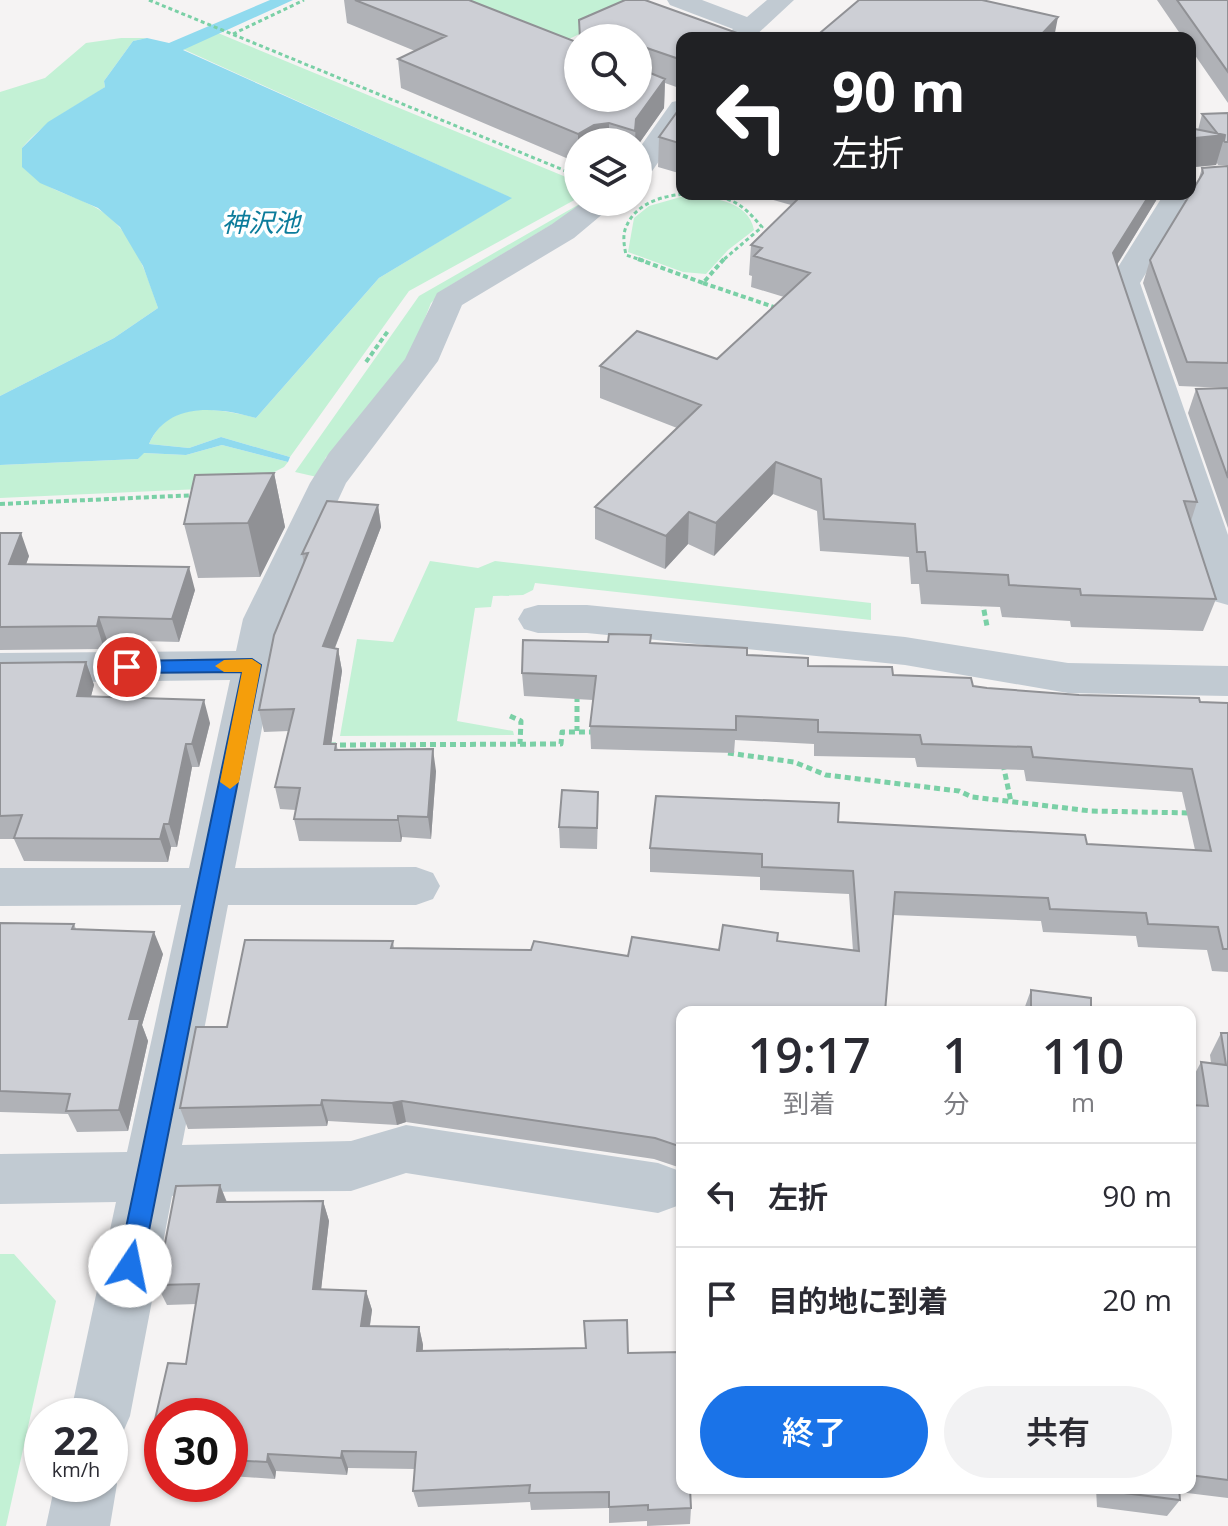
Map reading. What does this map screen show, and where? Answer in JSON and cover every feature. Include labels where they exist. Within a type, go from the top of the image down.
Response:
[{"type":"street","points":[[679,0],[743,32],[782,0]]},
{"type":"street","points":[[652,145],[675,101]]},
{"type":"street","points":[[1180,200],[1124,283],[1224,571]]},
{"type":"street","points":[[104,1398],[263,619],[328,483],[421,361],[443,305],[459,291],[563,231],[583,216]]},
{"type":"street","points":[[1162,399],[1202,400]]},
{"type":"street","points":[[538,619],[587,619],[905,651],[1068,678],[1228,681]]},
{"type":"street","points":[[0,668],[252,665]]},
{"type":"street","points":[[0,887],[416,886]]},
{"type":"street","points":[[0,1179],[148,1177],[193,1167],[351,1166],[406,1149],[658,1188]]},
{"type":"street","points":[[78,1526],[83,1502]]},
{"type":"path","points":[[149,0],[564,170]]},
{"type":"path","points":[[232,34],[304,0]]},
{"type":"path","points":[[676,196],[667,196],[636,211],[626,225],[626,255],[786,311]]},
{"type":"path","points":[[725,200],[745,207],[762,227],[772,228]]},
{"type":"path","points":[[703,283],[731,252],[762,227]]},
{"type":"path","points":[[361,369],[396,320]]},
{"type":"path","points":[[0,504],[198,495]]},
{"type":"path","points":[[981,595],[995,666]]},
{"type":"path","points":[[577,731],[578,672],[587,619]]},
{"type":"path","points":[[510,716],[521,721],[520,744]]},
{"type":"path","points":[[329,745],[561,744],[562,732],[608,732]]},
{"type":"path","points":[[720,751],[794,762],[826,775],[959,791],[972,797],[1091,811],[1196,813]]},
{"type":"path","points":[[1002,756],[1011,802]]},
{"type":"green space","points":[[450,0],[649,0],[600,24],[564,24],[564,41]]},
{"type":"green space","points":[[218,33],[564,176],[564,206],[409,291],[290,457],[221,437],[189,448],[149,444],[158,430],[181,413],[210,410],[256,418],[379,278],[511,198],[183,49]]},
{"type":"green space","points":[[147,38],[133,41],[104,81],[105,87],[31,138],[22,148],[23,167],[52,188],[98,209],[120,228],[143,266],[158,308],[114,338],[0,396],[0,92],[45,78],[86,43]]},
{"type":"green space","points":[[676,198],[719,200],[744,212],[754,230],[728,250],[706,274],[683,272],[628,252],[634,218],[652,216],[652,205]]},
{"type":"green space","points":[[564,213],[566,216],[446,288],[431,303],[408,361],[338,450],[326,457],[317,477],[295,472],[419,296]]},
{"type":"green space","points":[[222,445],[288,462],[245,487],[0,498],[0,465],[138,459],[143,453],[186,455]]},
{"type":"green space","points":[[430,561],[478,568],[495,561],[871,603],[871,620],[535,583],[533,590],[523,595],[493,596],[491,607],[475,608],[457,721],[513,731],[514,735],[340,736],[357,639],[393,642]]},
{"type":"green space","points":[[0,1254],[14,1254],[56,1301],[34,1398],[24,1398],[24,1445],[6,1526],[0,1526]]},
{"type":"water","name":"神沢池","points":[[270,0],[293,0],[183,50],[512,198],[379,278],[256,418],[210,410],[181,414],[157,430],[149,444],[189,448],[221,437],[290,457],[288,462],[222,445],[186,455],[144,453],[138,459],[0,465],[0,396],[114,338],[158,308],[143,266],[120,227],[98,208],[40,183],[22,167],[22,148],[48,122],[105,87],[104,81],[133,41],[147,38],[169,43]]},
{"type":"building","points":[[355,0],[469,0],[564,37],[564,112],[641,112],[635,128],[609,123],[589,128],[564,128],[398,59],[446,36]]},
{"type":"building","points":[[625,0],[645,0],[734,32],[676,32],[676,58],[652,50],[652,24],[579,24],[579,20]]},
{"type":"building","points":[[859,0],[982,0],[1058,17],[1044,32],[821,32]]},
{"type":"building","points":[[1177,0],[1228,0],[1228,72]]},
{"type":"building","points":[[652,74],[665,79],[652,97]]},
{"type":"building","points":[[676,113],[676,142],[659,137]]},
{"type":"building","points":[[1228,113],[1228,142],[1225,142],[1225,135],[1218,134],[1202,114]]},
{"type":"building","points":[[1196,129],[1225,135],[1196,138]]},
{"type":"building","points":[[1228,166],[1228,363],[1187,362],[1150,260],[1187,200],[1196,200],[1196,184],[1203,173],[1202,168]]},
{"type":"building","points":[[797,200],[1146,200],[1113,253],[1197,502],[1184,501],[1216,599],[1081,595],[1080,589],[1009,585],[1008,575],[927,571],[925,552],[917,552],[915,524],[824,519],[821,479],[776,462],[716,523],[689,512],[666,536],[595,507],[701,405],[600,366],[637,331],[717,359],[810,273],[754,256],[762,248],[751,245]]},
{"type":"building","points":[[1228,388],[1228,478],[1196,389]]},
{"type":"building","points":[[274,473],[248,523],[184,524],[195,475]]},
{"type":"building","points":[[327,501],[378,505],[323,646],[338,649],[324,744],[336,744],[335,750],[433,749],[428,817],[398,816],[398,820],[294,819],[300,788],[275,787],[294,709],[259,710],[274,635],[308,553],[302,554]]},
{"type":"building","points":[[0,533],[21,533],[9,564],[189,567],[172,619],[99,617],[97,626],[0,627]]},
{"type":"building","points":[[609,634],[651,635],[650,643],[747,648],[747,655],[808,658],[808,666],[892,667],[893,675],[971,678],[973,686],[987,688],[1079,695],[1199,698],[1200,702],[1228,703],[1228,949],[1223,949],[1218,927],[1148,924],[1146,913],[1050,909],[1048,898],[895,892],[886,1006],[676,1006],[676,1145],[655,1138],[402,1101],[322,1100],[321,1105],[180,1108],[196,1027],[227,1027],[245,940],[393,941],[391,948],[531,950],[534,941],[628,956],[632,937],[719,950],[723,925],[778,933],[777,941],[859,951],[853,871],[762,867],[762,854],[650,848],[656,796],[839,803],[838,822],[1085,835],[1087,844],[1211,851],[1192,769],[1033,757],[1031,747],[922,744],[920,735],[818,732],[818,720],[736,716],[736,730],[590,726],[596,676],[522,673],[523,640],[608,642]]},
{"type":"building","points":[[86,662],[77,696],[204,700],[192,744],[186,744],[169,824],[164,824],[160,839],[14,838],[22,815],[0,816],[0,663]]},
{"type":"building","points":[[562,790],[598,792],[597,828],[559,827]]},
{"type":"building","points":[[0,923],[74,924],[72,929],[154,932],[129,1019],[140,1019],[119,1110],[66,1111],[70,1094],[0,1091]]},
{"type":"building","points":[[1031,990],[1091,998],[1091,1006],[1031,1006]]},
{"type":"building","points":[[1221,1033],[1228,1033],[1228,1480],[1196,1476],[1196,1105],[1208,1106],[1201,1062],[1226,1065]]},
{"type":"building","points":[[220,1185],[217,1202],[323,1201],[313,1289],[366,1291],[361,1326],[419,1327],[417,1351],[586,1348],[584,1321],[627,1320],[628,1353],[676,1352],[676,1494],[690,1494],[691,1508],[648,1510],[648,1505],[609,1507],[609,1492],[529,1493],[530,1485],[413,1491],[416,1452],[342,1451],[341,1458],[268,1454],[267,1462],[248,1461],[248,1398],[160,1398],[168,1363],[186,1364],[199,1284],[157,1285],[176,1186]]},
{"type":"building","points":[[1133,1494],[1180,1494],[1180,1500]]},
{"type":"slow traffic","points":[[224,666],[252,665],[230,782]]},
{"type":"route","points":[[127,667],[252,665],[210,885],[130,1266]]}]
